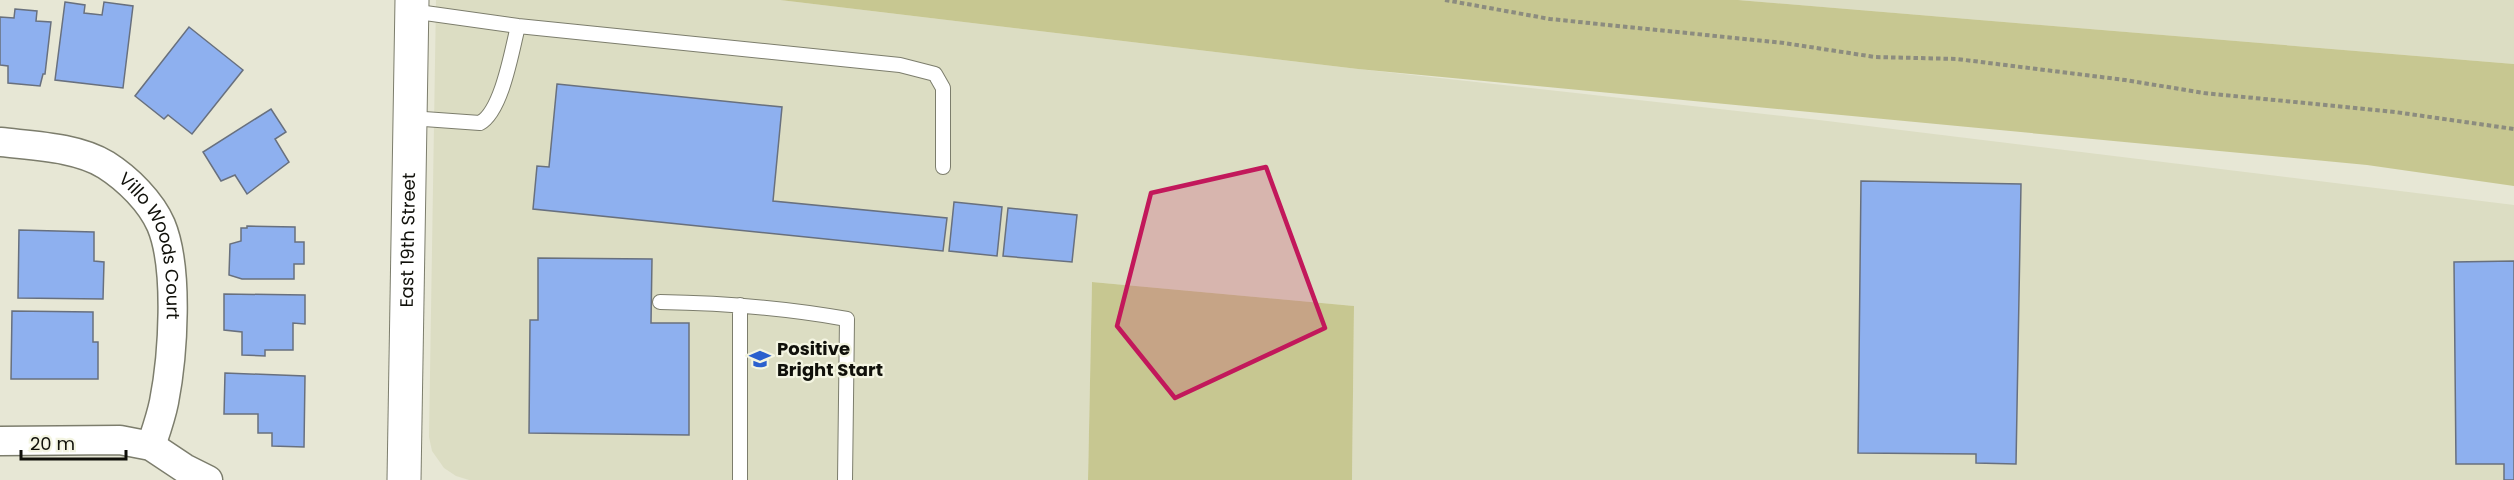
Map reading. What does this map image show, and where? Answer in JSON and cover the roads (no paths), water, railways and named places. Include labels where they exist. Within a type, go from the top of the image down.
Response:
[{"type":"main road","name":"East 19th Street","points":[[404,480],[412,5]]},
{"type":"street","name":"Villo Woods Court","points":[[0,142],[72,152],[105,165],[138,191],[161,225],[171,268],[170,355],[164,403],[151,446]]},
{"type":"street","points":[[0,441],[120,440],[151,446],[184,468],[208,480]]},
{"type":"lane","points":[[412,5],[518,26],[900,65],[935,74],[943,88],[943,167]]},
{"type":"lane","points":[[410,118],[480,123],[485,120],[498,100],[518,26]]},
{"type":"lane","points":[[660,302],[740,305],[848,319],[845,480]]},
{"type":"lane","points":[[740,305],[740,480]]},
{"type":"place","name":"Positive Bright Start","points":[[760,359]]}]
